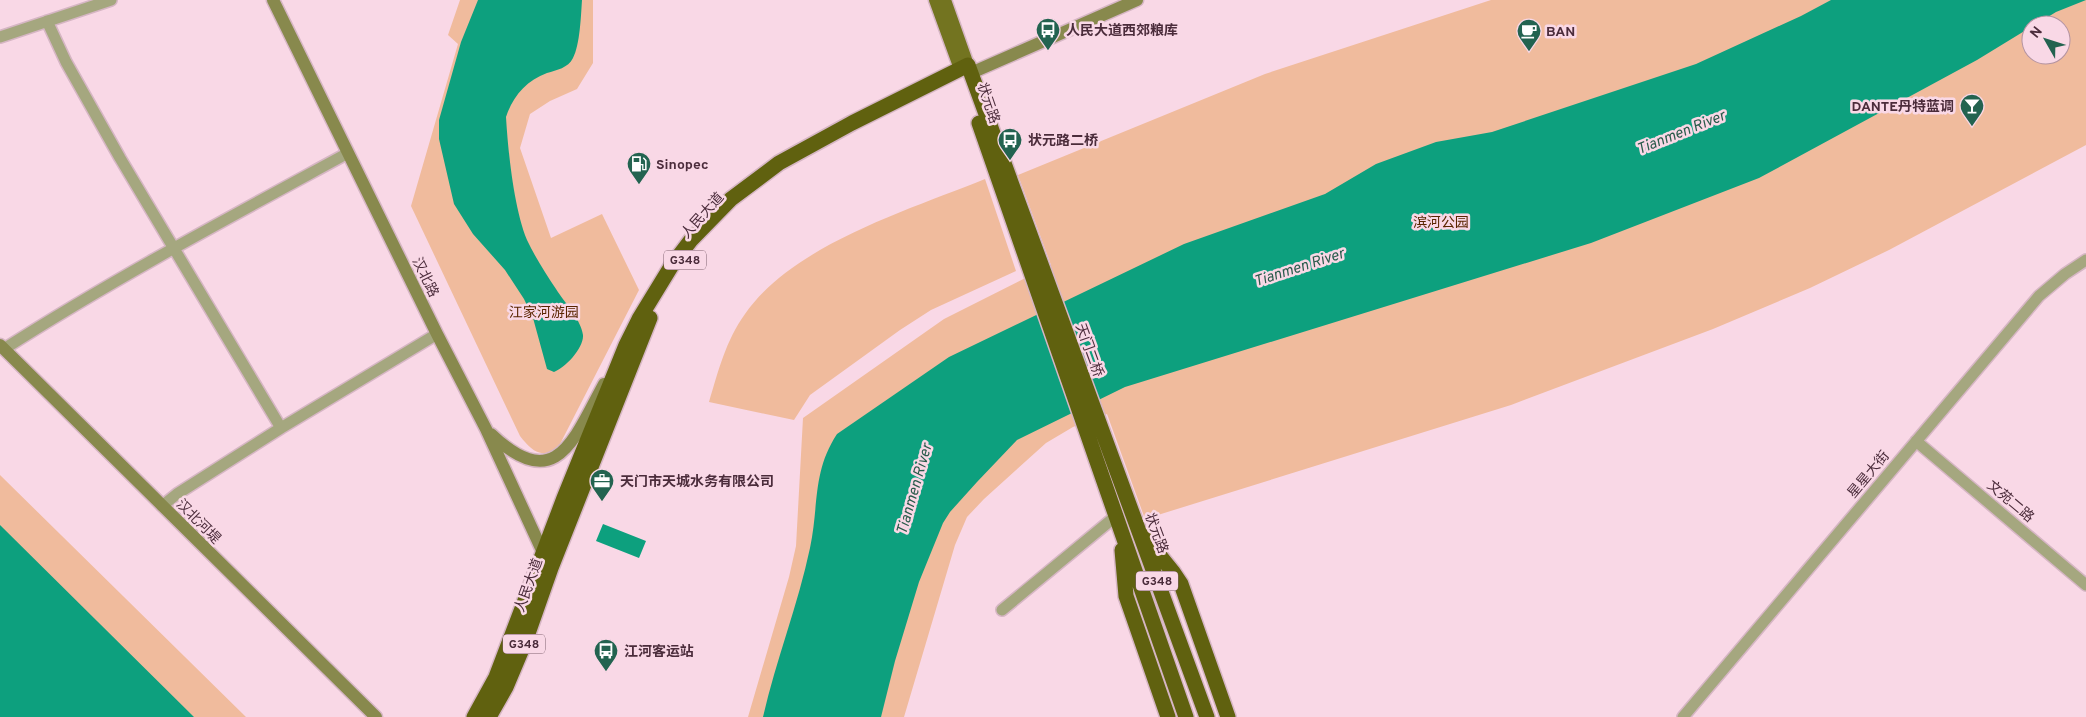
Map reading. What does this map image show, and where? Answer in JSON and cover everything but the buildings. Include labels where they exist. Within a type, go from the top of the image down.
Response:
[{"type":"highway","name":"状元路","points":[[966,71],[1100,447],[1137,528],[1207,717]]},
{"type":"highway","name":"人民大道","points":[[474,717],[496,677],[626,345],[638,319],[672,265],[711,219],[738,193],[779,163],[810,144],[966,71]]},
{"type":"highway","name":"人民大道","points":[[489,717],[506,687],[525,642],[551,568],[645,329],[660,296],[697,244],[738,200],[783,167],[966,71]]},
{"type":"highway","name":"G348","points":[[1100,447],[1116,516],[1186,717]]},
{"type":"highway","points":[[1137,528],[1169,566],[1181,584],[1228,717]]},
{"type":"highway","points":[[1122,534],[1126,596],[1168,717]]},
{"type":"main road","name":"汉北路","points":[[273,0],[486,430],[551,568]]},
{"type":"main road","name":"状元路","points":[[935,0],[966,71]]},
{"type":"main road","name":"状元路","points":[[945,0],[966,71]]},
{"type":"main road","name":"人民大道","points":[[966,71],[1118,0]]},
{"type":"main road","name":"人民大道","points":[[966,71],[1137,0]]},
{"type":"main road","points":[[486,430],[507,450],[523,458],[539,462],[554,458],[561,453],[577,432],[626,345]]},
{"type":"main road","name":"汉北河堤","points":[[2,347],[376,717]]},
{"type":"street","points":[[0,37],[111,0]]},
{"type":"street","points":[[47,21],[66,62],[100,123],[281,428]]},
{"type":"street","points":[[2,347],[173,248],[348,153]]},
{"type":"street","name":"星星大街","points":[[1683,717],[2039,296],[2065,274],[2086,260]]},
{"type":"street","points":[[162,506],[177,494],[281,428],[437,334]]},
{"type":"street","name":"文苑二路","points":[[1916,441],[2086,585]]},
{"type":"street","points":[[1002,610],[1116,516]]},
{"type":"green space","name":"江家河游园","points":[[460,0],[593,0],[593,63],[577,89],[550,101],[530,114],[520,148],[551,238],[602,214],[639,290],[559,446],[547,453],[537,452],[528,446],[520,436],[411,206],[458,44],[448,35]]},
{"type":"green space","name":"滨河公园","points":[[1491,0],[2086,0],[2086,145],[1889,250],[1810,288],[1713,329],[1511,405],[1145,519],[1107,414],[1073,427],[1046,443],[984,499],[967,517],[955,545],[904,717],[748,717],[789,577],[796,546],[803,418],[944,319],[1051,265],[1018,175],[1265,74]]},
{"type":"green space","points":[[985,179],[1016,271],[931,310],[900,330],[810,395],[794,420],[709,402],[723,356],[738,324],[766,289],[792,268],[822,249],[855,232]]},
{"type":"green space","points":[[0,475],[246,717],[0,717]]},
{"type":"water","points":[[478,0],[582,0],[579,38],[573,58],[562,68],[539,76],[521,90],[512,102],[506,117],[512,180],[522,227],[534,253],[582,329],[582,340],[577,351],[573,357],[554,372],[547,369],[533,318],[524,299],[505,270],[473,234],[454,204],[439,139],[439,120],[461,42]]},
{"type":"water","name":"Tianmen River","points":[[1831,0],[2086,0],[2051,15],[2021,15],[2021,33],[1977,60],[1759,178],[1591,243],[1125,387],[1017,440],[950,512],[943,523],[919,582],[895,661],[881,717],[763,717],[805,569],[813,533],[820,476],[829,448],[837,434],[949,357],[1184,244],[1325,194],[1376,164],[1436,142],[1492,132],[1696,64],[1801,16]]},
{"type":"water","points":[[603,524],[646,541],[639,558],[596,541]]},
{"type":"water","points":[[0,525],[194,717],[0,717]]},
{"type":"place","name":"人民大道西郊粮库","points":[[1048,51]]},
{"type":"place","name":"BAN","points":[[1529,52]]},
{"type":"place","name":"DANTE丹特蓝调","points":[[1972,127]]},
{"type":"place","name":"状元路二桥","points":[[1010,161]]},
{"type":"place","name":"Sinopec","points":[[639,185]]},
{"type":"place","name":"天门市天城水务有限公司","points":[[602,502]]},
{"type":"place","name":"江河客运站","points":[[606,672]]}]
